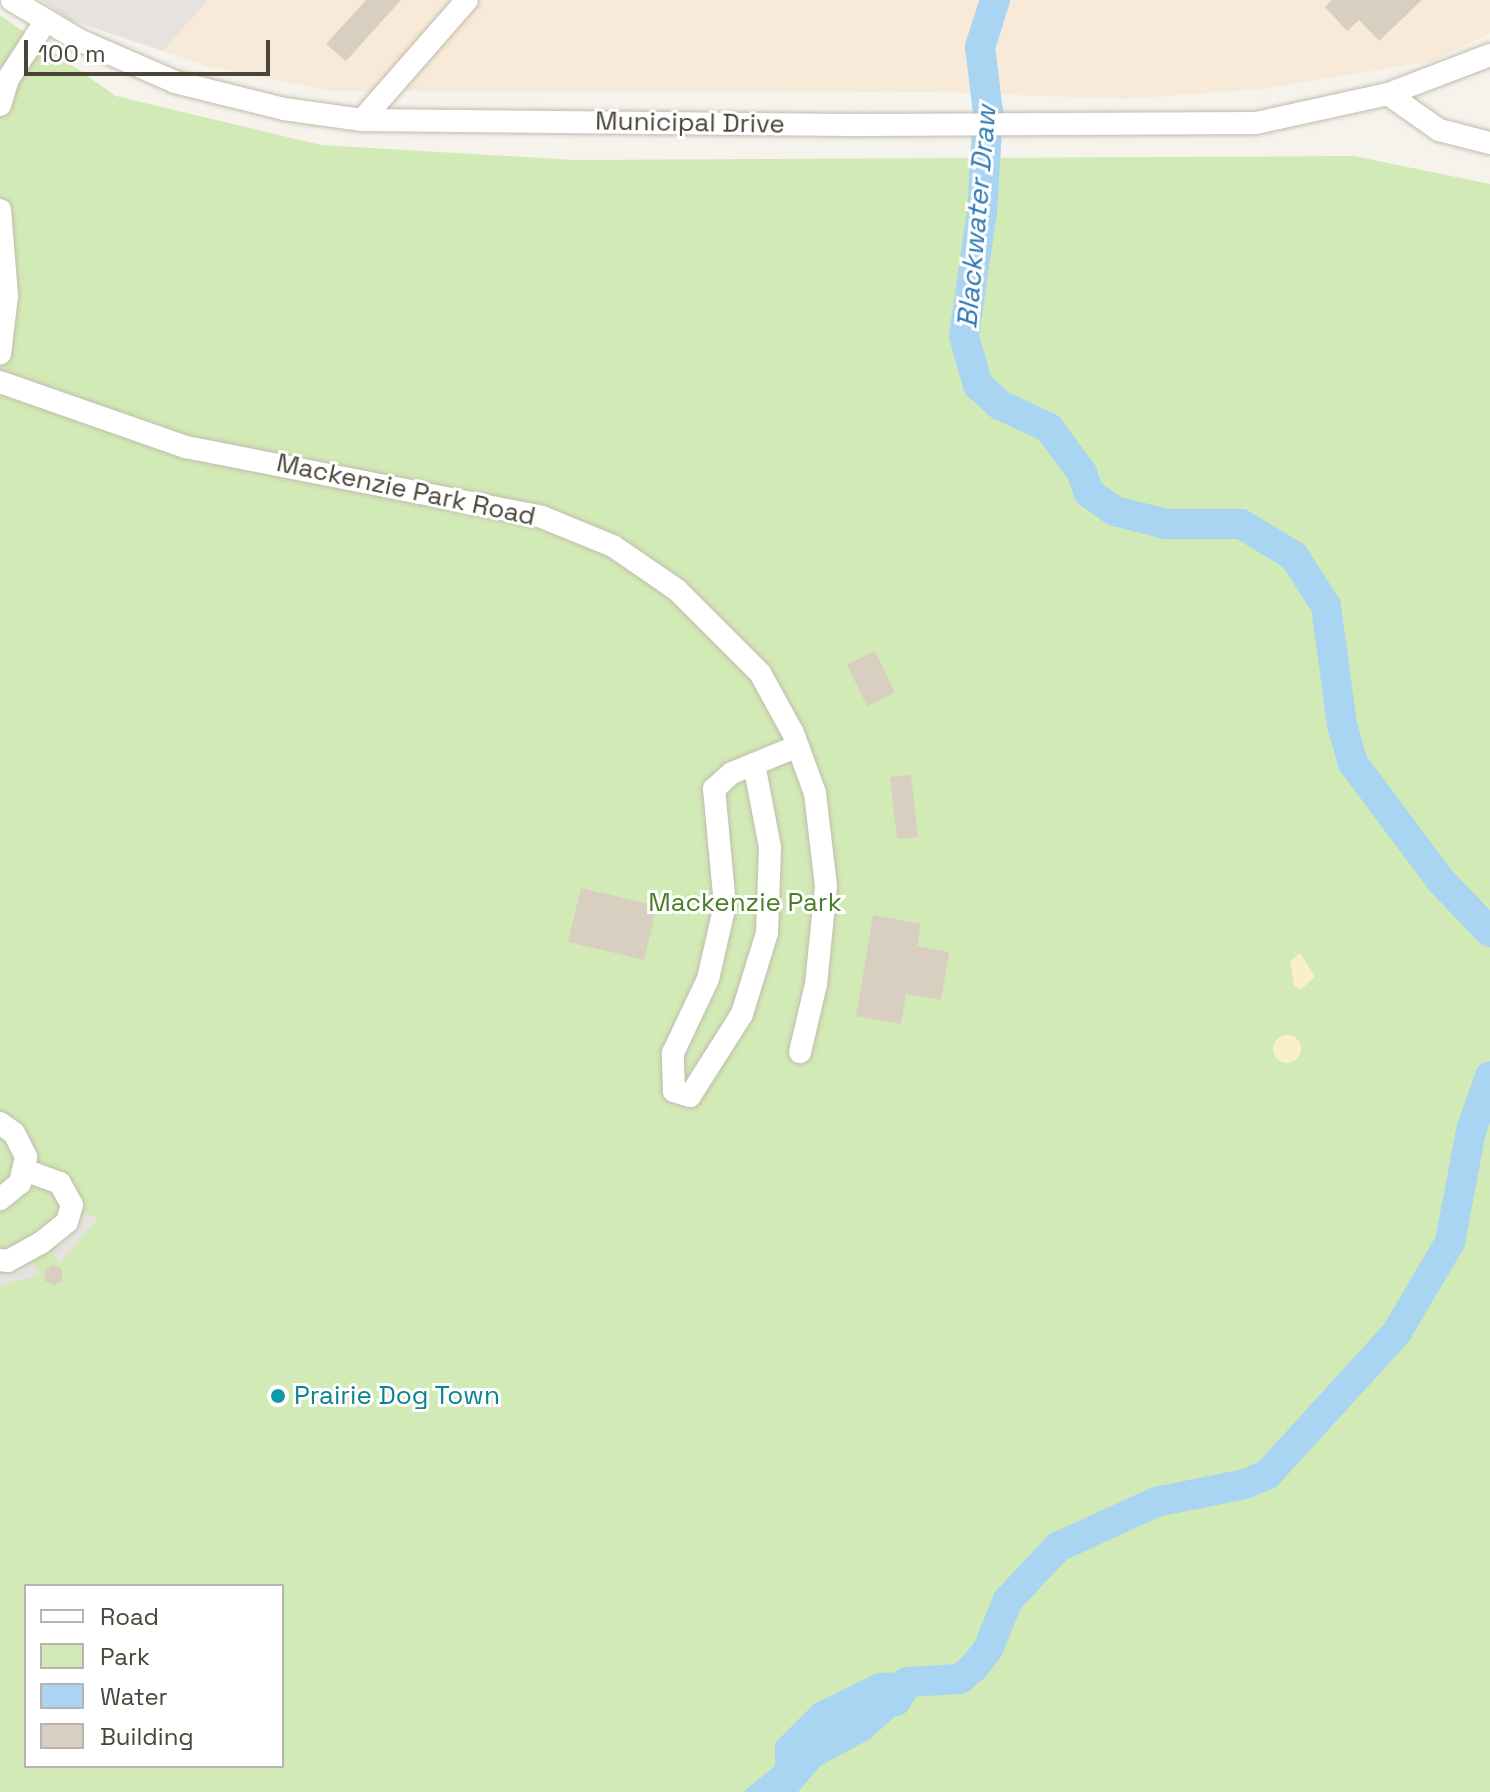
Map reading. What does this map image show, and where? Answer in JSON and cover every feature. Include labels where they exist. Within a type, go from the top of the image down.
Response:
[{"type":"street","name":"Municipal Drive","points":[[12,0],[45,22],[175,82],[284,109],[362,120],[979,125],[1256,123],[1388,94],[1490,55]]},
{"type":"street","points":[[362,120],[467,0]]},
{"type":"street","points":[[0,105],[10,77],[45,22]]},
{"type":"street","points":[[1388,94],[1439,130],[1490,143]]},
{"type":"street","points":[[0,210],[7,296],[0,354]]},
{"type":"street","name":"Mackenzie Park Road","points":[[0,382],[186,447],[515,509],[613,546],[677,590],[722,631],[760,673],[798,746],[815,793],[826,874],[816,984],[800,1052]]},
{"type":"street","points":[[754,764],[770,847],[767,933],[742,1014],[690,1096],[674,1091],[675,1042],[708,979],[725,905],[725,874],[712,797],[718,782],[754,764],[798,746]]},
{"type":"street","points":[[0,1123],[22,1144],[25,1170],[20,1183],[0,1199]]},
{"type":"street","points":[[0,1260],[8,1261],[41,1243],[67,1222],[72,1205],[60,1183],[25,1170]]},
{"type":"shaded area","points":[[41,0],[208,0],[163,51],[70,20]]},
{"type":"shaded area","points":[[208,0],[1490,0],[1490,33],[1433,61],[1263,89],[1126,99],[937,92],[330,91],[206,66],[163,51]]},
{"type":"shaded area","points":[[87,1213],[98,1219],[60,1263],[52,1253]]},
{"type":"shaded area","points":[[34,1263],[40,1275],[0,1286],[0,1273]]},
{"type":"green space","name":"Mackenzie Park","points":[[0,15],[116,96],[321,145],[574,160],[1354,156],[1490,184],[1490,1792],[0,1792]]},
{"type":"sand","points":[[1300,953],[1315,977],[1300,990],[1294,986],[1290,961]]},
{"type":"sand","points":[[1287,1035],[1297,1039],[1301,1049],[1297,1059],[1287,1063],[1277,1059],[1273,1049],[1277,1039]]},
{"type":"water","points":[[916,1672],[926,1675],[926,1688],[870,1739],[820,1766],[798,1792],[743,1792],[775,1766],[775,1743],[814,1704],[877,1673]]},
{"type":"building","points":[[366,0],[401,0],[346,61],[326,44]]},
{"type":"building","points":[[1332,0],[1422,0],[1379,41],[1359,20],[1347,31],[1325,7]]},
{"type":"building","points":[[875,651],[895,693],[867,706],[847,665]]},
{"type":"building","points":[[911,775],[918,837],[897,839],[890,777]]},
{"type":"building","points":[[581,888],[657,906],[644,960],[568,942]]},
{"type":"building","points":[[873,915],[921,924],[917,946],[949,952],[941,1000],[906,994],[901,1024],[856,1016]]},
{"type":"building","points":[[53,1265],[62,1269],[62,1280],[54,1286],[45,1281],[45,1270]]},
{"type":"waterway","name":"Blackwater Draw","points":[[995,0],[980,47],[988,112],[982,212],[964,336],[978,385],[1000,405],[1049,428],[1082,473],[1089,493],[1115,511],[1166,524],[1241,524],[1294,556],[1326,606],[1342,725],[1353,763],[1441,881],[1490,932]]},
{"type":"waterway","name":"Blackwater Draw","points":[[896,1701],[907,1682],[960,1679],[974,1667],[988,1649],[1008,1600],[1058,1547],[1156,1502],[1245,1484],[1268,1474],[1397,1332],[1450,1242],[1471,1131],[1490,1076]]},
{"type":"place","name":"Prairie Dog Town","points":[[278,1396]]}]
